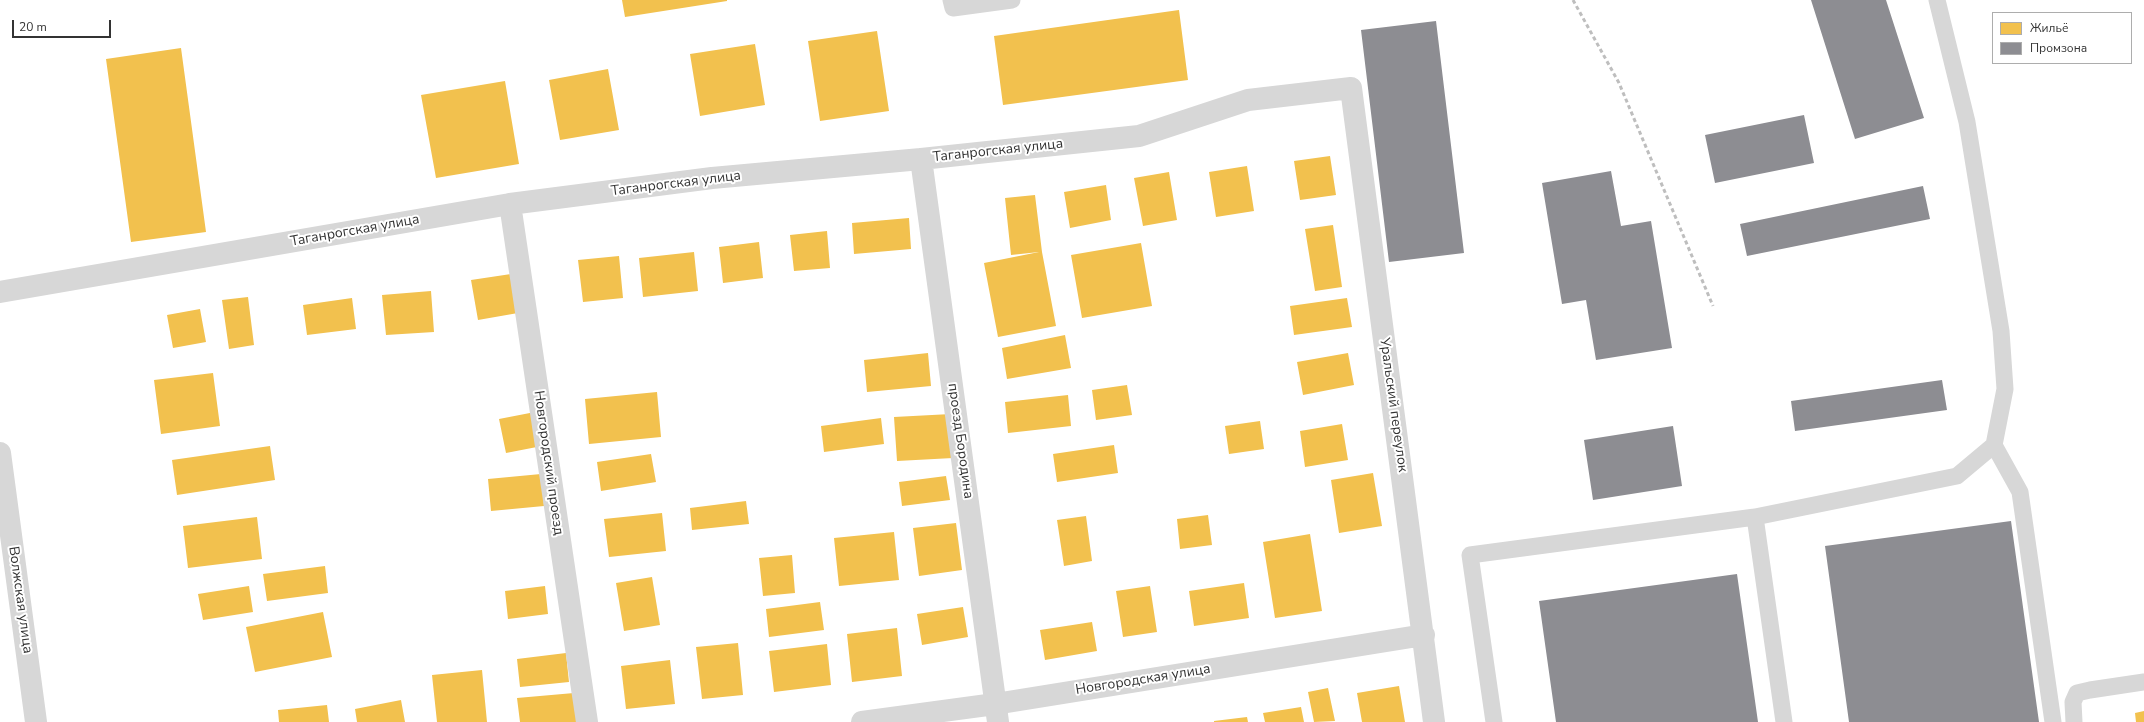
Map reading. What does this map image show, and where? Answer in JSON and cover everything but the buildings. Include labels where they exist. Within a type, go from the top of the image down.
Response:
[{"type":"street","name":"Таганрогская улица","points":[[0,292],[510,204],[712,178],[922,159],[1139,136],[1248,100],[1351,88]]},
{"type":"street","name":"Уральский переулок","points":[[1351,88],[1424,635],[1434,722]]},
{"type":"street","name":"проезд Бородина","points":[[922,159],[996,713]]},
{"type":"street","name":"Новгородский проезд","points":[[510,204],[587,722]]},
{"type":"street","name":"Волжская улица","points":[[0,453],[36,722]]},
{"type":"street","name":"Новгородская улица","points":[[862,722],[996,713],[1424,635]]},
{"type":"lane","points":[[951,0],[952,8],[1012,0]]},
{"type":"lane","points":[[1494,722],[1470,555],[1755,517],[1957,476],[1994,444],[2005,389],[2001,330],[1967,122],[1938,0]]},
{"type":"lane","points":[[1994,444],[2020,492],[2053,722]]},
{"type":"lane","points":[[1755,517],[1784,722]]},
{"type":"lane","points":[[2074,722],[2073,702],[2077,693],[2144,682]]},
{"type":"railway","points":[[1573,0],[1619,83],[1713,306]]}]
